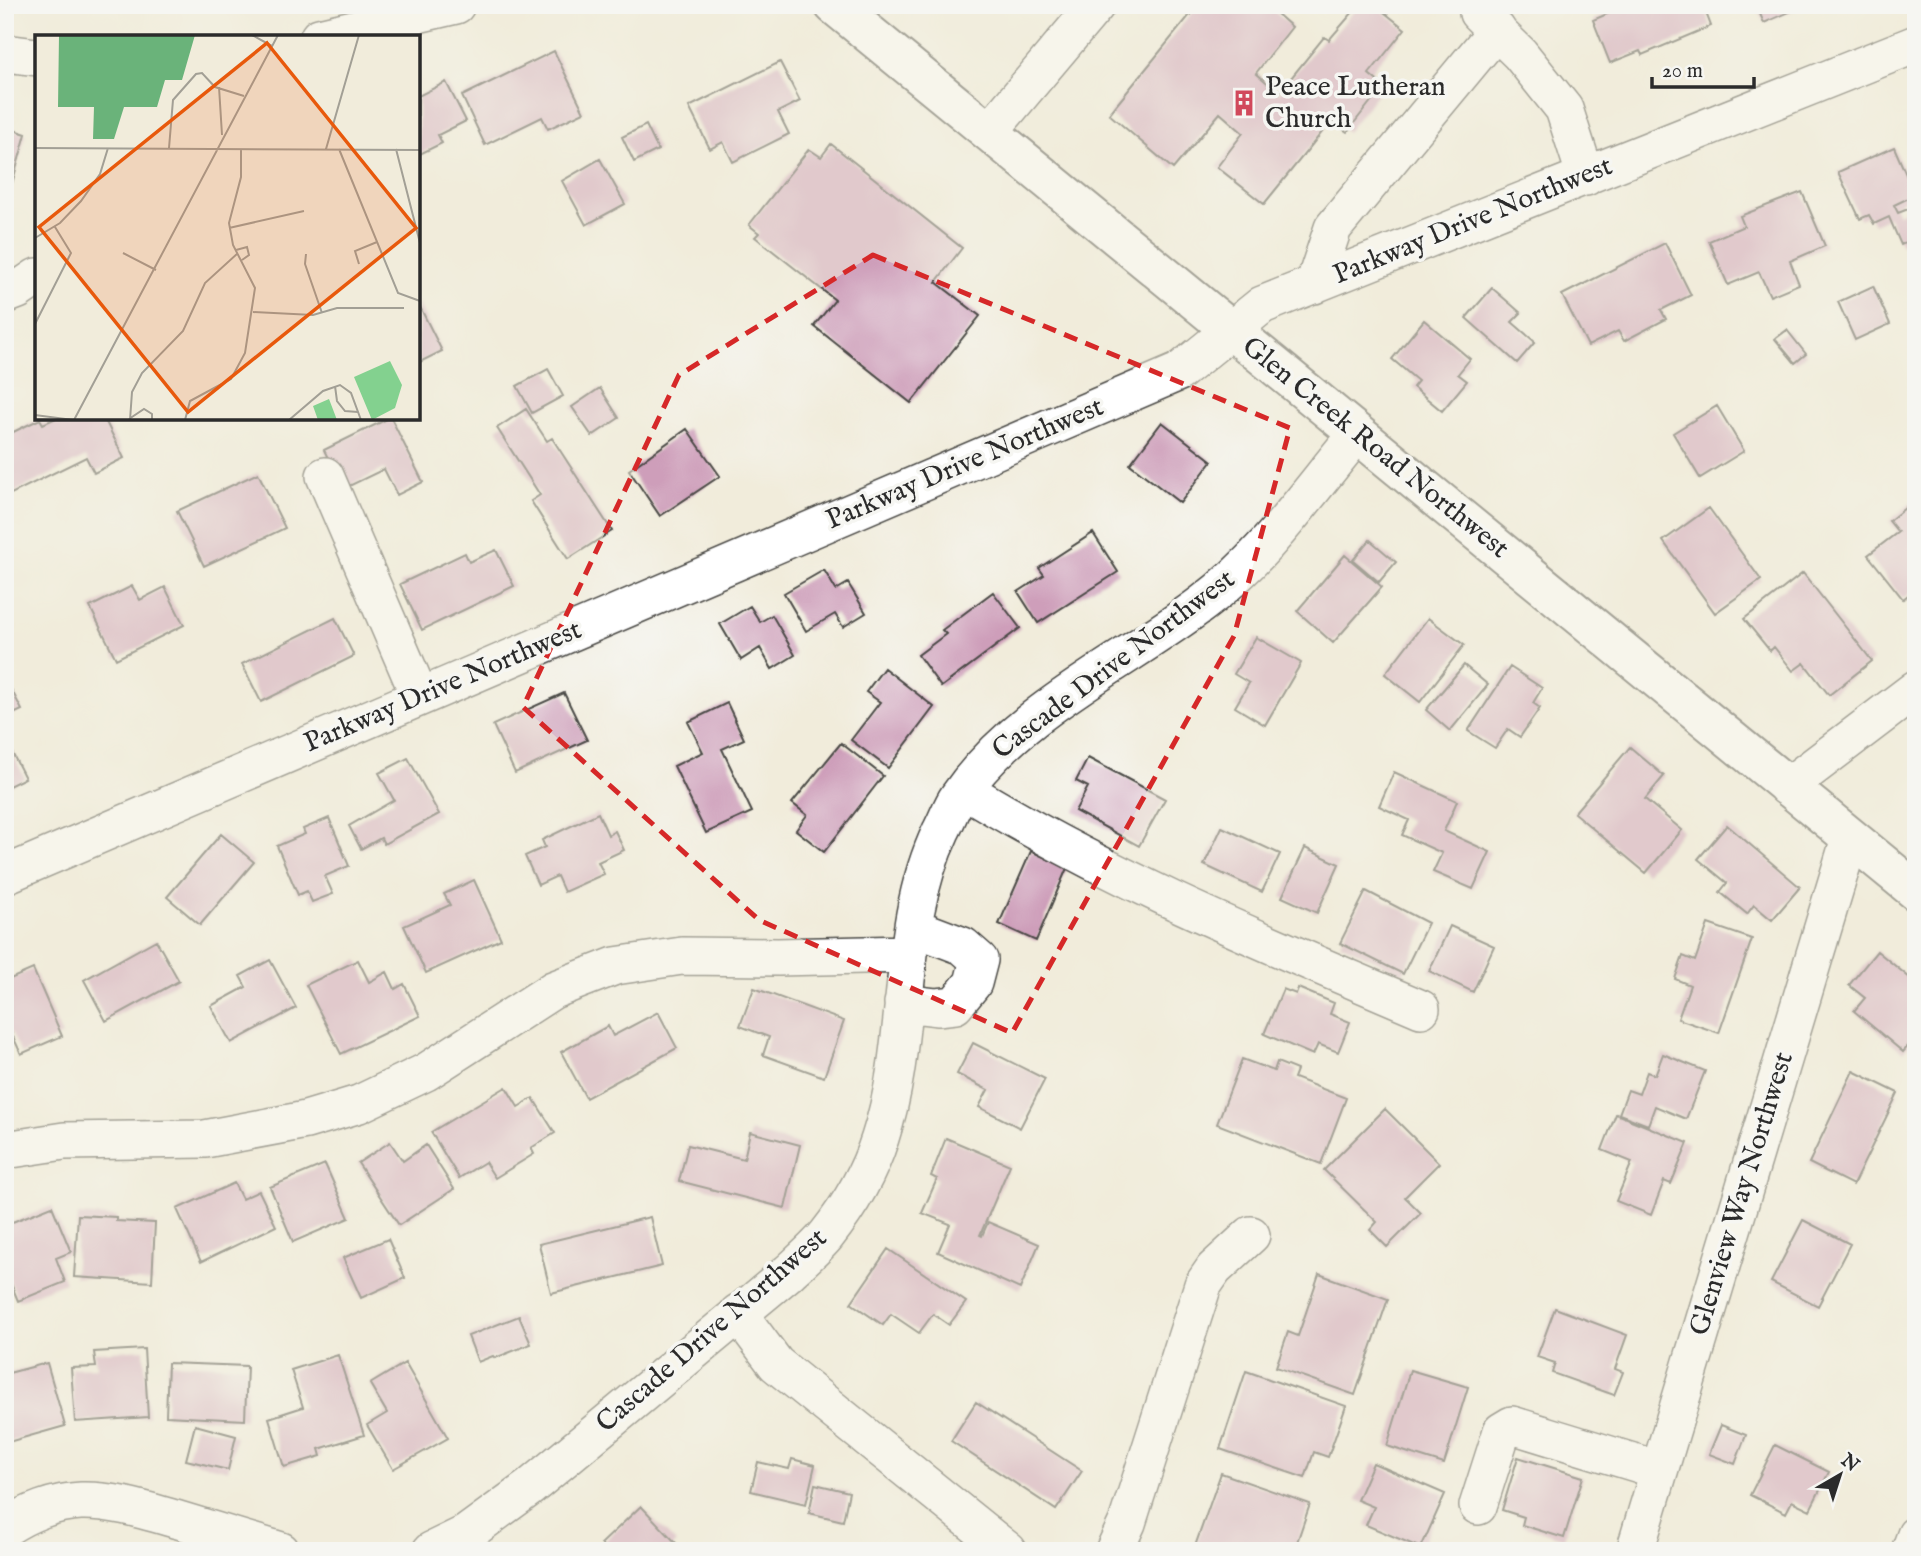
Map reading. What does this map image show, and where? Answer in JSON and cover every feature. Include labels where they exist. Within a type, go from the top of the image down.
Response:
[{"type":"main road","name":"Glen Creek Road Northwest","points":[[834,5],[1916,891]]},
{"type":"street","points":[[328,35],[456,5]]},
{"type":"street","points":[[989,132],[1097,5]]},
{"type":"street","points":[[1314,285],[1333,228],[1488,18],[1564,109],[1586,177]]},
{"type":"street","name":"Parkway Drive Northwest","points":[[5,875],[1179,372],[1262,305],[1916,44]]},
{"type":"street","points":[[5,53],[35,57]]},
{"type":"street","points":[[5,295],[35,278]]},
{"type":"street","name":"Cascade Drive Northwest","points":[[431,1551],[466,1534],[529,1488],[788,1273],[825,1237],[850,1202],[880,1138],[893,1084],[919,889],[935,844],[956,799],[986,761],[1056,702],[1205,602],[1235,576],[1269,540],[1357,434]]},
{"type":"street","points":[[325,476],[420,697]]},
{"type":"street","points":[[1787,787],[1916,688]]},
{"type":"street","points":[[964,789],[1012,818],[1142,886],[1421,1009]]},
{"type":"street","name":"Glenview Way Northwest","points":[[1634,1551],[1850,838]]},
{"type":"street","points":[[5,1150],[64,1141],[205,1139],[306,1120],[346,1108],[426,1072],[553,990],[615,966],[682,956],[778,957],[911,940],[963,946],[979,960],[973,983],[955,1004],[937,1007],[902,1003]]},
{"type":"street","points":[[1114,1551],[1126,1523],[1203,1285],[1214,1269],[1251,1235]]},
{"type":"street","points":[[738,1313],[776,1364],[1008,1551]]},
{"type":"street","points":[[1478,1506],[1502,1431],[1512,1425],[1659,1470]]},
{"type":"street","points":[[5,1528],[20,1518],[54,1506],[81,1501],[145,1510],[281,1551]]},
{"type":"street","points":[[1910,1551],[1916,1535]]},
{"type":"highlighted area","points":[[873,255],[1290,428],[1234,636],[1012,1033],[759,920],[523,707],[679,375]]},
{"type":"building","name":"Peace Lutheran Church","points":[[1198,5],[1267,5],[1292,27],[1256,73],[1279,93],[1324,37],[1329,40],[1359,5],[1375,5],[1405,29],[1369,74],[1383,86],[1347,132],[1331,121],[1264,204],[1217,167],[1243,133],[1220,113],[1173,169],[1109,114]]},
{"type":"building","points":[[1628,5],[1703,5],[1711,26],[1642,55],[1640,51],[1610,63],[1593,20]]},
{"type":"building","points":[[1756,5],[1805,5],[1764,23]]},
{"type":"building","points":[[554,51],[584,112],[548,129],[542,117],[485,145],[462,96]]},
{"type":"building","points":[[780,62],[800,101],[778,112],[789,134],[733,162],[723,142],[710,149],[689,107]]},
{"type":"building","points":[[446,82],[466,121],[438,135],[442,143],[420,154],[420,95]]},
{"type":"building","points":[[646,125],[658,150],[634,162],[622,137]]},
{"type":"building","points":[[5,127],[26,134],[6,205],[5,204]]},
{"type":"building","points":[[831,144],[962,248],[936,282],[980,316],[911,403],[814,326],[835,300],[755,237],[759,233],[749,225],[809,149],[821,157]]},
{"type":"building","points":[[1894,147],[1915,195],[1894,205],[1898,213],[1916,206],[1916,238],[1901,245],[1889,217],[1874,224],[1869,215],[1860,219],[1838,172]]},
{"type":"building","points":[[600,159],[625,204],[586,225],[562,181]]},
{"type":"building","points":[[1802,192],[1825,246],[1790,261],[1799,284],[1770,296],[1759,272],[1728,285],[1709,241],[1744,226],[1740,216]]},
{"type":"building","points":[[1665,243],[1691,295],[1661,310],[1666,319],[1624,341],[1618,331],[1588,346],[1562,295]]},
{"type":"building","points":[[1873,286],[1890,324],[1855,340],[1838,302]]},
{"type":"building","points":[[1492,288],[1521,313],[1512,322],[1535,342],[1517,363],[1466,318]]},
{"type":"building","points":[[420,307],[442,351],[420,362]]},
{"type":"building","points":[[1424,320],[1470,359],[1458,374],[1467,381],[1442,411],[1413,387],[1418,381],[1392,359]]},
{"type":"building","points":[[1787,330],[1806,354],[1795,363],[1775,339]]},
{"type":"building","points":[[548,369],[563,396],[532,413],[517,386]]},
{"type":"building","points":[[600,388],[619,418],[592,436],[572,407]]},
{"type":"building","points":[[1717,406],[1744,451],[1700,478],[1673,433]]},
{"type":"building","points":[[526,409],[547,441],[552,438],[612,531],[568,559],[531,501],[540,495],[497,428]]},
{"type":"building","points":[[38,420],[43,424],[52,420],[105,420],[124,458],[94,473],[86,457],[5,497],[5,436]]},
{"type":"building","points":[[385,420],[392,420],[423,482],[397,495],[384,469],[343,489],[324,450]]},
{"type":"building","points":[[1162,422],[1212,461],[1180,503],[1130,464]]},
{"type":"building","points":[[687,429],[720,476],[660,516],[629,470]]},
{"type":"building","points":[[258,473],[285,528],[204,566],[177,511]]},
{"type":"building","points":[[1916,499],[1916,589],[1903,599],[1868,555],[1898,532],[1889,521]]},
{"type":"building","points":[[1709,508],[1761,580],[1715,613],[1663,541]]},
{"type":"building","points":[[1093,533],[1118,572],[1038,623],[1018,592],[1044,575],[1039,568]]},
{"type":"building","points":[[1370,540],[1396,562],[1379,582],[1353,560]]},
{"type":"building","points":[[496,550],[514,586],[422,630],[400,584],[465,553],[469,562]]},
{"type":"building","points":[[1345,555],[1382,587],[1333,643],[1297,611]]},
{"type":"building","points":[[824,570],[836,590],[848,583],[866,613],[843,627],[835,614],[806,631],[784,593]]},
{"type":"building","points":[[1803,573],[1872,661],[1829,695],[1804,663],[1793,671],[1774,647],[1770,651],[1744,619]]},
{"type":"building","points":[[132,586],[140,600],[165,587],[184,625],[116,659],[90,607]]},
{"type":"building","points":[[993,592],[1020,628],[941,687],[918,655],[946,634],[942,630]]},
{"type":"building","points":[[750,606],[760,622],[772,615],[795,655],[772,669],[760,648],[741,660],[720,624]]},
{"type":"building","points":[[335,618],[354,656],[261,702],[242,664]]},
{"type":"building","points":[[1428,618],[1464,645],[1420,702],[1385,674]]},
{"type":"building","points":[[1256,637],[1301,663],[1265,725],[1235,707],[1249,683],[1234,674]]},
{"type":"building","points":[[1464,665],[1488,685],[1450,731],[1426,710]]},
{"type":"building","points":[[1510,667],[1542,688],[1533,703],[1540,708],[1520,737],[1508,729],[1495,748],[1468,731]]},
{"type":"building","points":[[884,668],[934,707],[888,768],[851,740],[880,702],[866,692]]},
{"type":"building","points":[[9,685],[22,710],[5,718],[5,687]]},
{"type":"building","points":[[564,693],[587,740],[515,773],[493,725]]},
{"type":"building","points":[[727,703],[744,739],[722,749],[752,812],[706,833],[674,766],[703,752],[688,722]]},
{"type":"building","points":[[5,739],[25,778],[5,788]]},
{"type":"building","points":[[841,743],[883,776],[824,852],[796,830],[807,815],[792,803]]},
{"type":"building","points":[[1630,747],[1664,776],[1645,799],[1682,830],[1646,873],[1574,813]]},
{"type":"building","points":[[408,758],[439,814],[384,844],[381,838],[361,849],[349,826],[394,800],[379,773]]},
{"type":"building","points":[[1088,758],[1165,799],[1139,846],[1075,811],[1088,787],[1076,781]]},
{"type":"building","points":[[1394,772],[1457,801],[1444,831],[1490,852],[1473,889],[1433,872],[1442,853],[1402,835],[1409,820],[1379,806]]},
{"type":"building","points":[[598,813],[608,835],[615,831],[624,850],[598,862],[604,874],[564,892],[557,876],[538,885],[525,856],[545,847],[542,840]]},
{"type":"building","points":[[329,818],[349,866],[325,876],[333,894],[312,902],[307,891],[298,895],[277,846],[305,834],[303,829]]},
{"type":"building","points":[[1727,825],[1800,887],[1772,920],[1754,905],[1747,914],[1720,892],[1727,883],[1698,859]]},
{"type":"building","points":[[1222,827],[1280,854],[1262,892],[1204,865]]},
{"type":"building","points":[[221,834],[254,862],[200,925],[167,897]]},
{"type":"building","points":[[1305,848],[1339,864],[1317,913],[1282,897]]},
{"type":"building","points":[[1031,851],[1067,868],[1036,941],[999,924]]},
{"type":"building","points":[[474,880],[501,939],[426,973],[404,926],[450,905],[444,894]]},
{"type":"building","points":[[1366,891],[1428,923],[1403,974],[1340,943]]},
{"type":"building","points":[[1708,924],[1752,939],[1719,1033],[1678,1019],[1690,985],[1675,979],[1683,956],[1695,961]]},
{"type":"building","points":[[1450,926],[1494,946],[1473,992],[1429,971]]},
{"type":"building","points":[[156,940],[179,981],[106,1021],[84,980]]},
{"type":"building","points":[[1877,951],[1916,983],[1916,1037],[1903,1052],[1854,1011],[1865,998],[1849,985]]},
{"type":"building","points":[[270,960],[296,1008],[231,1043],[211,1006],[246,987],[240,976]]},
{"type":"building","points":[[358,960],[369,982],[387,972],[395,989],[404,984],[420,1016],[341,1054],[306,985]]},
{"type":"building","points":[[33,969],[62,1036],[21,1054],[11,1032],[5,1035],[5,974],[8,980]]},
{"type":"building","points":[[754,988],[844,1021],[824,1077],[763,1055],[769,1037],[740,1026]]},
{"type":"building","points":[[1298,988],[1334,1003],[1330,1014],[1350,1022],[1338,1052],[1318,1044],[1313,1055],[1264,1034],[1283,989],[1296,994]]},
{"type":"building","points":[[658,1012],[677,1048],[586,1098],[561,1052],[608,1026],[613,1036]]},
{"type":"building","points":[[973,1043],[1045,1079],[1020,1128],[979,1107],[988,1090],[957,1074]]},
{"type":"building","points":[[1663,1054],[1705,1071],[1686,1119],[1655,1106],[1648,1125],[1619,1114],[1628,1090],[1639,1094],[1647,1072],[1655,1075]]},
{"type":"building","points":[[1242,1059],[1274,1071],[1277,1062],[1297,1070],[1294,1078],[1346,1098],[1321,1164],[1217,1124]]},
{"type":"building","points":[[1853,1071],[1898,1093],[1853,1185],[1809,1163]]},
{"type":"building","points":[[506,1087],[518,1107],[533,1098],[555,1133],[531,1148],[534,1154],[495,1178],[485,1162],[459,1178],[431,1132]]},
{"type":"building","points":[[1385,1109],[1439,1163],[1405,1197],[1421,1213],[1387,1247],[1370,1230],[1377,1222],[1324,1170]]},
{"type":"building","points":[[1616,1114],[1688,1143],[1671,1184],[1664,1181],[1651,1215],[1616,1201],[1632,1162],[1602,1150]]},
{"type":"building","points":[[750,1132],[800,1145],[785,1208],[679,1181],[688,1145],[744,1159]]},
{"type":"building","points":[[946,1138],[1010,1165],[980,1235],[982,1236],[988,1222],[1039,1244],[1020,1289],[938,1252],[950,1224],[922,1213],[937,1179],[931,1176]]},
{"type":"building","points":[[390,1142],[403,1161],[426,1145],[454,1189],[399,1225],[358,1163]]},
{"type":"building","points":[[325,1164],[349,1218],[293,1242],[270,1187]]},
{"type":"building","points":[[234,1183],[242,1199],[259,1191],[276,1226],[201,1262],[177,1209]]},
{"type":"building","points":[[52,1206],[71,1252],[56,1258],[65,1282],[18,1301],[5,1269],[5,1225]]},
{"type":"building","points":[[78,1215],[155,1223],[152,1282],[74,1277]]},
{"type":"building","points":[[650,1217],[662,1266],[551,1293],[539,1244]]},
{"type":"building","points":[[1803,1220],[1850,1244],[1818,1306],[1771,1282]]},
{"type":"building","points":[[388,1239],[405,1278],[361,1298],[343,1258]]},
{"type":"building","points":[[888,1249],[966,1302],[949,1325],[933,1314],[919,1333],[891,1314],[883,1325],[851,1303]]},
{"type":"building","points":[[1319,1274],[1388,1299],[1355,1395],[1276,1367],[1288,1332],[1298,1336]]},
{"type":"building","points":[[1555,1308],[1627,1335],[1615,1369],[1623,1372],[1614,1395],[1552,1373],[1555,1363],[1537,1357]]},
{"type":"building","points":[[519,1316],[531,1344],[478,1362],[468,1336]]},
{"type":"building","points":[[144,1349],[148,1417],[75,1422],[71,1368],[96,1367],[94,1352]]},
{"type":"building","points":[[338,1355],[364,1435],[319,1449],[321,1456],[284,1467],[269,1418],[303,1407],[291,1370]]},
{"type":"building","points":[[47,1363],[65,1426],[5,1443],[5,1374]]},
{"type":"building","points":[[168,1363],[247,1366],[245,1420],[166,1416]]},
{"type":"building","points":[[405,1363],[448,1438],[393,1469],[367,1425],[387,1413],[370,1384]]},
{"type":"building","points":[[1410,1370],[1468,1387],[1444,1464],[1387,1446]]},
{"type":"building","points":[[1246,1371],[1346,1406],[1328,1457],[1314,1452],[1305,1478],[1220,1449]]},
{"type":"building","points":[[976,1402],[1082,1471],[1056,1510],[951,1441]]},
{"type":"building","points":[[195,1425],[236,1436],[228,1470],[186,1460]]},
{"type":"building","points":[[1721,1425],[1746,1435],[1735,1464],[1709,1454]]},
{"type":"building","points":[[1775,1445],[1829,1472],[1810,1510],[1792,1501],[1786,1513],[1750,1495]]},
{"type":"building","points":[[1518,1457],[1583,1477],[1564,1538],[1522,1525],[1524,1517],[1502,1510]]},
{"type":"building","points":[[792,1459],[815,1465],[806,1504],[751,1491],[758,1462],[789,1469]]},
{"type":"building","points":[[1373,1463],[1445,1494],[1421,1548],[1366,1525],[1374,1507],[1357,1500]]},
{"type":"building","points":[[1221,1473],[1310,1504],[1294,1551],[1194,1549]]},
{"type":"building","points":[[815,1484],[849,1492],[843,1521],[809,1513]]},
{"type":"building","points":[[641,1506],[676,1543],[668,1551],[607,1551],[601,1544]]},
{"type":"place","name":"Peace Lutheran Church","points":[[1244,103]]}]
